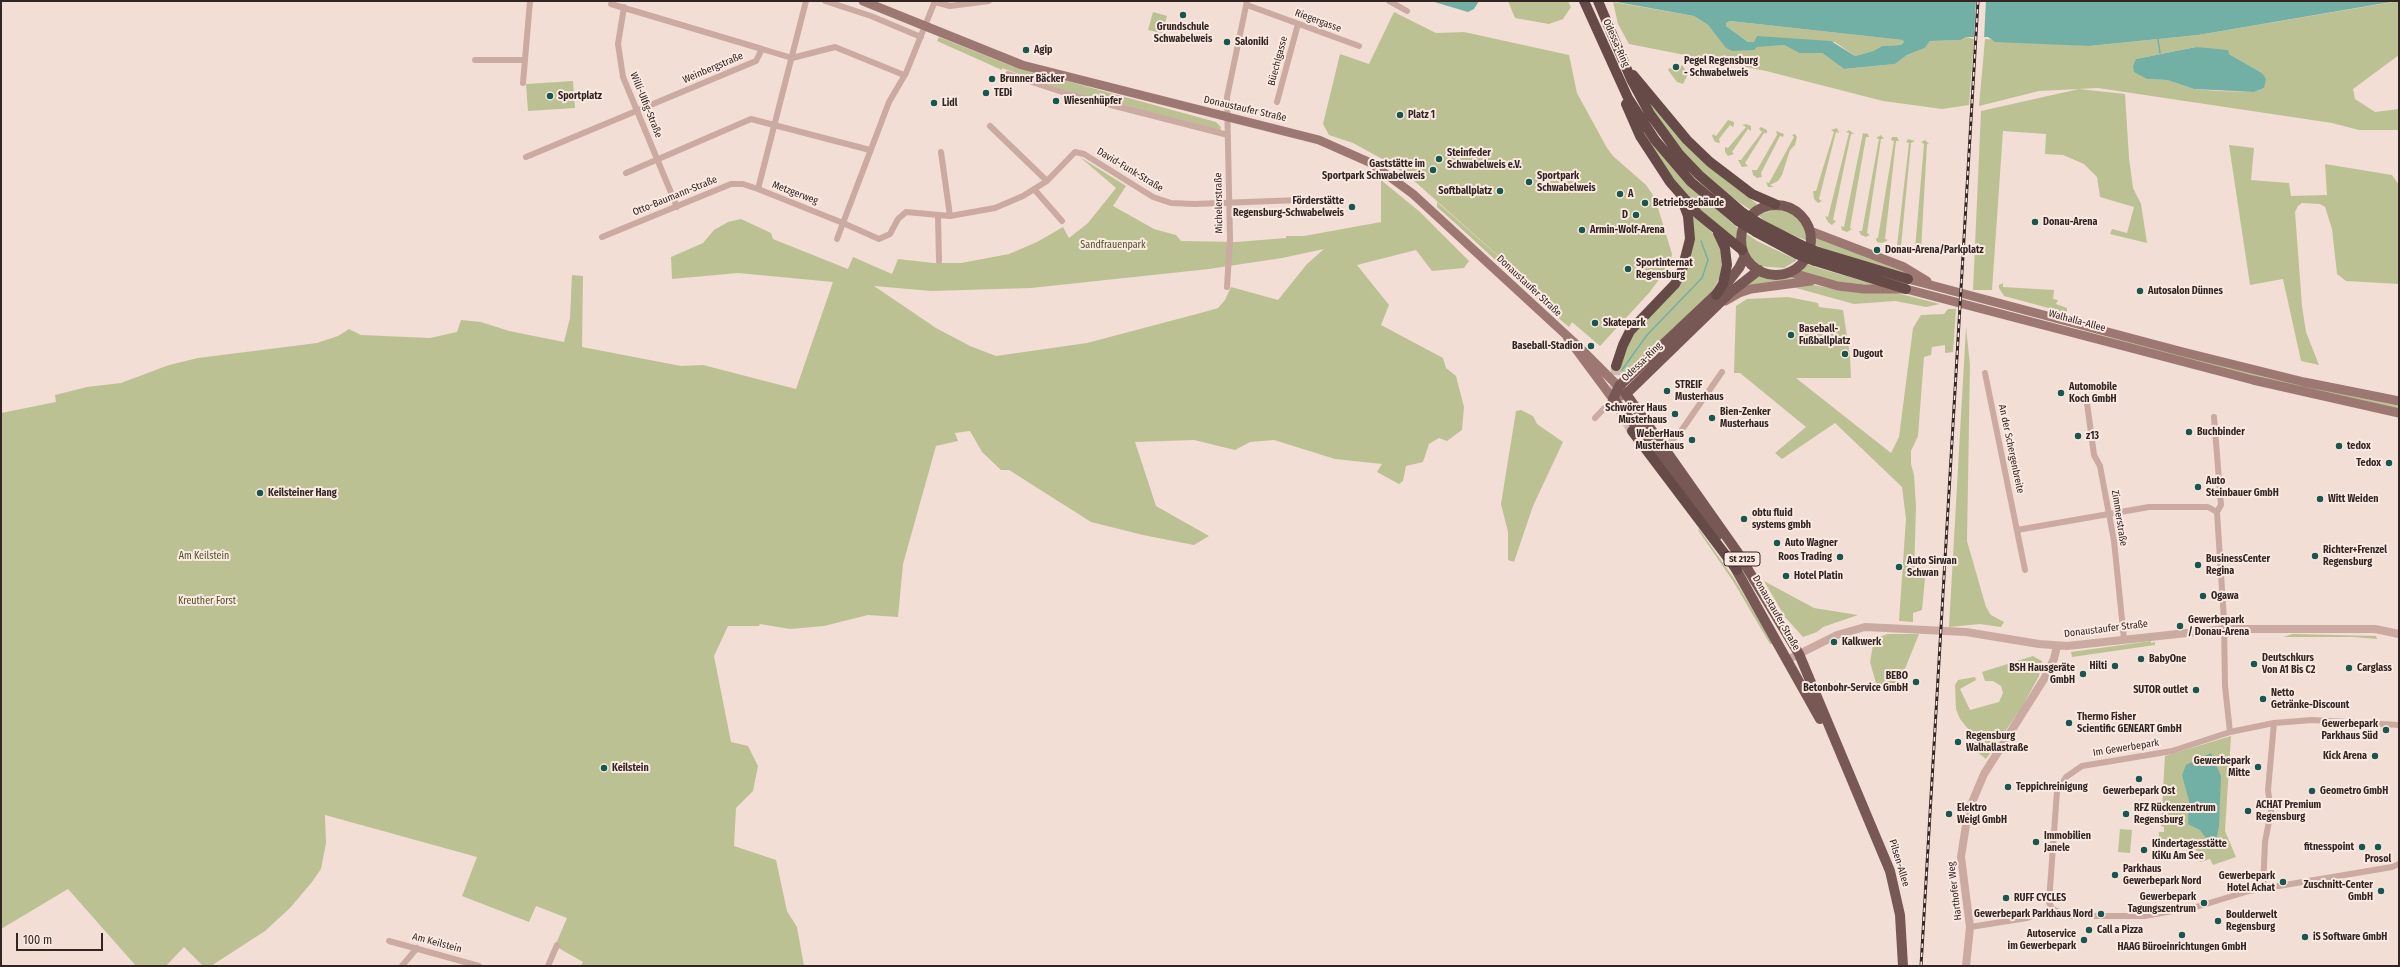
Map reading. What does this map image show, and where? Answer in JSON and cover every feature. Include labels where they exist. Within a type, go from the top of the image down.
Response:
[{"type":"highway","name":"Odessa-Ring","points":[[1584,1],[1619,81],[1643,123],[1669,158],[1704,194],[1758,228]]},
{"type":"highway","name":"Odessa-Ring","points":[[1598,1],[1626,68],[1650,114],[1679,154],[1740,217]]},
{"type":"highway","points":[[1626,68],[1687,140],[1710,162],[1752,194],[1774,204]]},
{"type":"highway","points":[[1619,81],[1628,109],[1640,136],[1661,170],[1680,194],[1717,231],[1743,253]]},
{"type":"highway","points":[[1616,366],[1620,352],[1630,331],[1675,284],[1685,262],[1689,247],[1689,223],[1680,194]]},
{"type":"highway","name":"Walhalla-Allee","points":[[1758,228],[1816,256],[1907,284]]},
{"type":"highway","points":[[1716,295],[1723,284],[1727,265],[1726,248],[1717,231]]},
{"type":"highway","points":[[1632,431],[1737,570]]},
{"type":"main road","name":"Donaustaufer Straße","points":[[866,1],[926,25],[1008,61],[1227,118],[1319,140],[1356,156],[1383,171],[1413,194],[1626,394],[1665,448],[1767,599],[1799,654]]},
{"type":"main road","points":[[1774,204],[1792,208],[1800,214],[1810,231],[1810,246],[1805,260],[1789,272],[1779,275],[1759,270],[1743,253],[1741,240],[1745,223],[1757,210],[1774,204]]},
{"type":"main road","points":[[1810,231],[1904,267],[1939,288]]},
{"type":"main road","name":"Odessa-Ring","points":[[1613,399],[1619,386],[1716,295],[1735,275],[1743,253]]},
{"type":"main road","name":"Odessa-Ring","points":[[1613,399],[1626,394],[1732,292],[1759,270]]},
{"type":"main road","points":[[1789,272],[1816,281],[1864,289],[1907,284]]},
{"type":"main road","points":[[1721,304],[1739,293],[1751,290],[1816,281]]},
{"type":"main road","name":"Walhalla-Allee","points":[[1907,284],[1939,288],[2204,358],[2399,401]]},
{"type":"main road","name":"Walhalla-Allee","points":[[1907,284],[2253,380],[2399,413]]},
{"type":"main road","name":"Donaustaufer Straße","points":[[1567,337],[1706,519],[1758,605],[1787,660]]},
{"type":"main road","points":[[1758,605],[1767,599]]},
{"type":"main road","name":"Pilsen-Allee","points":[[1799,654],[1890,871],[1900,915],[1903,966]]},
{"type":"main road","name":"Pilsen-Allee","points":[[1787,660],[1850,774]]},
{"type":"street","points":[[524,82],[530,1]]},
{"type":"street","name":"Metzgerweg","points":[[806,1],[758,189],[843,223]]},
{"type":"street","points":[[825,1],[871,16],[921,37]]},
{"type":"street","points":[[837,239],[889,102],[904,75],[935,2],[950,6],[989,1]]},
{"type":"street","points":[[1389,1],[1408,11]]},
{"type":"street","name":"Riegergasse","points":[[1247,3],[1298,24],[1359,46]]},
{"type":"street","name":"Michelerstraße","points":[[1227,287],[1230,239],[1227,118],[1228,88],[1247,3]]},
{"type":"street","points":[[612,4],[792,58],[835,47],[904,75]]},
{"type":"street","name":"Willi-Ulfig-Straße","points":[[624,7],[618,31],[619,59],[623,77],[636,112],[677,207]]},
{"type":"street","name":"Büechlgasse","points":[[1277,102],[1298,24]]},
{"type":"street","name":"Weinbergstraße","points":[[526,157],[756,61],[762,49]]},
{"type":"street","points":[[475,60],[525,60]]},
{"type":"street","points":[[1008,74],[1068,94],[1228,135]]},
{"type":"street","points":[[626,173],[746,121],[755,120],[870,150]]},
{"type":"street","points":[[990,126],[1047,181]]},
{"type":"street","points":[[941,152],[950,216]]},
{"type":"street","name":"David-Funk-Straße","points":[[843,223],[879,238],[890,234],[898,219],[906,212],[950,216],[995,208],[1047,181],[1071,155],[1080,152],[1145,193],[1162,201],[1194,204],[1326,199]]},
{"type":"street","name":"Otto-Baumann-Straße","points":[[602,237],[731,184],[743,184],[758,189]]},
{"type":"street","points":[[1034,188],[1062,221]]},
{"type":"street","points":[[938,216],[939,261]]},
{"type":"street","points":[[1665,448],[1681,431],[1722,372]]},
{"type":"street","name":"An der Schergenbreite","points":[[1985,373],[2025,570]]},
{"type":"street","points":[[1595,418],[1613,399]]},
{"type":"street","name":"Zimmerstraße","points":[[2087,403],[2094,455],[2100,466],[2109,514],[2124,639]]},
{"type":"street","points":[[2214,417],[2221,505],[2217,512],[2224,629],[2224,686],[2230,732]]},
{"type":"street","points":[[2017,530],[2149,507],[2208,507],[2217,512]]},
{"type":"street","name":"Donaustaufer Straße","points":[[1787,660],[1836,635],[1865,627],[1966,632],[2057,646],[2224,629],[2374,629],[2399,634]]},
{"type":"street","name":"Harthofer Weg","points":[[1966,966],[1970,927],[1961,857],[1968,812],[1984,774],[2044,679],[2054,659],[2057,646]]},
{"type":"street","name":"Im Gewerbepark","points":[[2052,908],[2048,895],[2056,797],[2066,777],[2075,769],[2087,764],[2172,750],[2230,732],[2274,723],[2312,720],[2399,725]]},
{"type":"street","points":[[2263,889],[2265,842],[2271,811],[2268,790],[2274,723]]},
{"type":"street","points":[[1970,927],[2027,918],[2052,908],[2075,917],[2144,916],[2196,907],[2263,889],[2392,867],[2399,864]]},
{"type":"street","name":"Am Keilstein","points":[[389,941],[479,966]]},
{"type":"street","points":[[548,966],[557,945]]},
{"type":"street","points":[[402,966],[417,948]]},
{"type":"green space","points":[[1508,1],[1568,1],[1571,7],[1563,19],[1549,24],[1515,18]]},
{"type":"green space","points":[[2399,1],[2399,55],[2353,89],[2355,99],[2375,112],[2399,109],[2399,130],[2359,130],[2332,123],[2098,88],[2039,91],[1979,106],[1985,39],[2089,46],[2198,35]],"holes":[[[2196,47],[2229,54],[2262,73],[2264,88],[2254,92],[2218,91],[2194,89],[2167,80],[2147,79],[2136,59]]]},
{"type":"green space","points":[[1613,2],[1694,16],[1708,25],[1726,47],[1784,45],[1799,53],[1822,53],[1844,69],[1895,64],[1907,55],[1925,48],[1930,41],[1961,40],[1966,37],[1974,39],[1969,105],[1942,109],[1883,101],[1766,71],[1629,44],[1618,24]]},
{"type":"green space","points":[[1153,12],[1167,16],[1162,33],[1148,30]]},
{"type":"green space","name":"Sportpark Schwabelweis","points":[[1394,12],[1436,33],[1464,32],[1569,55],[1577,93],[1607,148],[1613,156],[1646,185],[1655,198],[1672,254],[1670,265],[1649,293],[1600,346],[1572,322],[1569,327],[1563,322],[1437,207],[1437,202],[1566,316],[1412,179],[1386,161],[1353,143],[1329,135],[1323,124],[1340,54],[1369,64]]},
{"type":"green space","points":[[1730,21],[1904,40],[1904,42],[1901,45],[1882,46],[1873,51],[1855,56],[1835,42],[1748,42],[1726,26],[1726,23]]},
{"type":"green space","points":[[939,37],[1012,66],[1216,122],[1221,127],[1220,131],[1070,92],[1002,68],[1002,70],[937,41]]},
{"type":"green space","points":[[1682,65],[1688,74],[1683,84],[1677,82],[1668,70],[1669,68],[1678,70]]},
{"type":"green space","name":"Sportplatz","points":[[573,81],[575,108],[528,111],[526,84]]},
{"type":"green space","points":[[2079,89],[2125,94],[2129,158],[2133,188],[2141,204],[2147,243],[2110,234],[2112,229],[2127,233],[2134,207],[2100,197],[2097,177],[2084,164],[2063,155],[2045,154],[2046,134],[2003,131],[1992,290],[1973,290],[1981,111]]},
{"type":"green space","points":[[1641,92],[1680,138],[1731,184],[1761,207],[1752,211],[1714,185],[1680,150]]},
{"type":"green space","points":[[1631,110],[1689,186],[1738,228],[1737,241],[1715,226],[1662,166]]},
{"type":"green space","points":[[1728,120],[1734,122],[1733,127],[1730,125],[1719,139],[1720,143],[1715,142],[1712,136],[1713,134],[1716,136]]},
{"type":"green space","points":[[1746,124],[1751,126],[1751,131],[1748,129],[1732,152],[1734,154],[1728,156],[1725,152],[1725,147],[1728,148],[1746,127],[1742,125]]},
{"type":"green space","points":[[1761,127],[1767,130],[1767,133],[1764,133],[1745,163],[1748,166],[1742,167],[1738,160],[1741,160],[1762,132],[1759,129]]},
{"type":"green space","points":[[1837,128],[1839,133],[1836,132],[1819,199],[1822,201],[1818,203],[1814,199],[1813,191],[1816,191],[1834,132],[1831,130]]},
{"type":"green space","points":[[1849,130],[1854,134],[1851,134],[1833,220],[1836,221],[1832,225],[1828,222],[1825,216],[1828,217],[1849,133],[1846,132]]},
{"type":"green space","points":[[1776,131],[1784,134],[1783,137],[1780,136],[1761,173],[1762,177],[1757,178],[1753,175],[1752,170],[1757,170],[1777,135]]},
{"type":"green space","points":[[1863,133],[1868,134],[1869,137],[1866,137],[1850,228],[1852,229],[1847,232],[1842,230],[1841,226],[1844,227]]},
{"type":"green space","points":[[1795,134],[1797,137],[1795,145],[1790,150],[1782,175],[1778,181],[1770,185],[1774,187],[1768,187],[1766,182],[1769,183],[1794,137],[1792,135]]},
{"type":"green space","points":[[1881,135],[1884,139],[1881,139],[1867,233],[1870,235],[1866,237],[1861,235],[1859,231],[1862,231],[1879,139],[1876,138]]},
{"type":"green space","points":[[1892,137],[1897,137],[1899,141],[1896,141],[1885,239],[1888,240],[1882,243],[1877,242],[1876,238],[1878,238],[1894,141],[1891,140]]},
{"type":"green space","points":[[1908,139],[1915,141],[1911,143],[1901,246],[1905,247],[1902,250],[1893,247],[1897,246],[1909,143],[1906,142]]},
{"type":"green space","points":[[1925,140],[1929,144],[1927,144],[1921,250],[1924,250],[1917,253],[1911,249],[1915,249],[1924,144],[1921,142]]},
{"type":"green space","points":[[2229,145],[2254,148],[2251,180],[2289,183],[2291,196],[2327,195],[2325,164],[2392,175],[2399,185],[2399,284],[2346,281],[2337,274],[2332,229],[2325,207],[2320,204],[2302,203],[2298,206],[2295,212],[2302,306],[2306,332],[2319,365],[2301,361],[2283,279],[2250,285]]},
{"type":"green space","name":"Kreuther Forst","points":[[1080,157],[1126,186],[1113,206],[1154,229],[1176,235],[1181,241],[1236,242],[1286,238],[1286,236],[1304,236],[1381,222],[1381,180],[1420,212],[1469,261],[1464,268],[1432,271],[1416,250],[1357,265],[1389,305],[1381,325],[1443,358],[1446,368],[1456,376],[1464,407],[1462,430],[1447,441],[1439,438],[1429,444],[1423,462],[1406,466],[1403,481],[1399,484],[1377,472],[1382,464],[1335,459],[1274,440],[1250,442],[1235,450],[1194,440],[1135,442],[1156,506],[1209,536],[1194,545],[1143,535],[1091,522],[1009,470],[1001,470],[982,452],[970,431],[955,433],[958,441],[936,446],[903,564],[898,617],[868,615],[824,626],[790,629],[760,624],[759,626],[728,626],[714,656],[731,742],[748,746],[758,766],[753,791],[736,808],[734,846],[776,860],[787,911],[797,927],[804,966],[581,966],[583,962],[555,946],[567,918],[536,906],[529,922],[462,896],[477,857],[325,815],[326,843],[321,869],[312,882],[290,908],[265,931],[211,966],[203,966],[184,947],[166,966],[136,966],[68,889],[1,929],[1,413],[56,402],[55,395],[87,387],[121,383],[169,365],[198,358],[317,343],[338,336],[349,329],[361,335],[430,338],[457,332],[461,320],[481,322],[509,331],[564,342],[570,318],[572,275],[583,276],[582,347],[681,366],[703,365],[796,389],[833,282],[738,273],[672,279],[671,257],[703,243],[714,230],[728,222],[741,219],[771,233],[773,239],[848,269],[853,257],[892,274],[898,259],[933,263],[961,263],[1009,254],[1037,242],[1063,227],[1069,238],[1088,223],[1116,188]],"holes":[[[1324,249],[1307,264],[1278,300],[1231,287],[1225,300],[1218,308],[1208,311],[1087,343],[996,356],[970,346],[936,328],[874,286],[931,291],[1031,288],[1209,269],[1282,258]]]},
{"type":"green space","points":[[1686,205],[1715,236],[1720,244],[1724,270],[1712,292],[1623,375],[1619,370],[1631,337],[1685,271]]},
{"type":"green space","points":[[1776,209],[1791,213],[1798,219],[1803,226],[1807,241],[1768,224],[1758,215]]},
{"type":"green space","points":[[1744,232],[1757,241],[1797,260],[1784,268],[1756,266],[1745,251]]},
{"type":"green space","points":[[1816,236],[1909,274],[1913,277],[1826,250],[1815,245]]},
{"type":"green space","points":[[1807,264],[1880,286],[1841,282],[1797,272]]},
{"type":"green space","points":[[1757,276],[1778,278],[1791,276],[1809,280],[1739,289]]},
{"type":"green space","points":[[2003,283],[2003,287],[2054,290],[2053,299],[2058,300],[2056,304],[2067,308],[2067,313],[2004,296],[1999,288],[1999,285]]},
{"type":"green space","points":[[1809,284],[1851,292],[1897,293],[1940,304],[1926,307],[1895,301],[1854,304],[1789,286]]},
{"type":"green space","points":[[1788,297],[1818,303],[1819,307],[1843,310],[1850,356],[1851,378],[1796,378],[1891,453],[1899,437],[1913,328],[1921,315],[1944,314],[1948,309],[1956,309],[1953,352],[1945,353],[1945,345],[1932,347],[1931,355],[1924,357],[1918,436],[1911,451],[1916,506],[1914,576],[1925,578],[1922,610],[1913,613],[1913,622],[1899,621],[1906,519],[1902,487],[1835,423],[1782,459],[1775,453],[1806,427],[1740,373],[1734,373],[1736,306],[1747,299]]},
{"type":"green space","points":[[1966,327],[1970,365],[1967,541],[1986,607],[1991,615],[2004,622],[2001,627],[1980,624],[1949,627]]},
{"type":"green space","points":[[2084,331],[2280,380],[2399,406],[2399,411],[2295,388],[2084,333]]},
{"type":"green space","points":[[1521,410],[1533,416],[1537,424],[1563,442],[1533,506],[1514,562],[1508,560],[1508,532],[1501,504],[1516,411]]},
{"type":"green space","points":[[1699,529],[1735,580],[1773,644],[1770,644],[1733,581],[1698,530]]},
{"type":"green space","points":[[1764,581],[1814,608],[1858,615],[1823,627],[1817,632],[1803,637],[1785,617]]},
{"type":"green space","points":[[1887,634],[1919,634],[1898,686],[1895,690],[1887,692],[1876,683],[1870,662],[1873,645],[1878,638]]},
{"type":"green space","points":[[2293,634],[2376,636],[2377,639],[2353,637],[2283,637]]},
{"type":"green space","points":[[2151,641],[2151,643],[2155,642],[2155,645],[2072,657],[2071,652]]},
{"type":"green space","points":[[2033,656],[2042,661],[2039,676],[2022,707],[1986,759],[1976,751],[1970,742],[1969,730],[1960,719],[1956,709],[1955,685],[1958,680],[1975,677],[1976,680],[1960,689],[1970,710],[1999,702],[2003,693],[2001,686],[1993,681],[1985,681],[1982,672]]},
{"type":"green space","points":[[2231,736],[2225,831],[2236,857],[2213,865],[2210,859],[2200,862],[2193,841],[2158,850],[2159,832],[2164,832],[2164,827],[2161,826],[2165,756]]},
{"type":"green space","points":[[2120,829],[2132,830],[2130,853],[2118,852]]},
{"type":"water","points":[[1431,1],[1479,1],[1474,9],[1468,12]]},
{"type":"water","points":[[1611,1],[2397,1],[2198,35],[2089,46],[1995,42],[1988,37],[1966,37],[1961,40],[1930,41],[1925,48],[1907,55],[1895,64],[1844,69],[1822,53],[1799,53],[1784,45],[1757,47],[1754,50],[1732,51],[1726,48],[1708,25],[1694,16]],"holes":[[[1730,21],[1903,40],[1904,42],[1901,45],[1882,46],[1873,51],[1855,56],[1831,41],[1757,36],[1754,42],[1748,42],[1726,26],[1726,23]]]},
{"type":"water","points":[[2196,47],[2228,50],[2229,54],[2262,73],[2266,79],[2264,88],[2254,92],[2194,89],[2167,80],[2147,79],[2134,72],[2133,66],[2136,59]]},
{"type":"water","points":[[2211,753],[2221,776],[2219,826],[2216,843],[2217,848],[2214,849],[2200,830],[2188,824],[2189,801],[2182,775],[2186,765]]},
{"type":"pier","points":[[1976,1],[1986,1],[1984,39],[1974,39]]},
{"type":"waterway","points":[[2158,39],[2160,53]]},
{"type":"waterway","points":[[1622,370],[1647,335],[1702,278],[1708,260],[1701,241]]},
{"type":"tunnel","points":[[1615,390],[1616,366]]},
{"type":"tunnel","points":[[1619,408],[1632,431]]},
{"type":"railway","points":[[1921,966],[1978,1]]},
{"type":"place","name":"Grundschule Schwabelweis","points":[[1183,15]]},
{"type":"place","name":"Saloniki","points":[[1227,42]]},
{"type":"place","name":"Agip","points":[[1026,50]]},
{"type":"place","name":"Pegel Regensburg - Schwabelweis","points":[[1676,67]]},
{"type":"place","name":"Brunner Bäcker","points":[[992,79]]},
{"type":"place","name":"TEDi","points":[[986,93]]},
{"type":"place","name":"Sportplatz","points":[[550,96]]},
{"type":"place","name":"Wiesenhüpfer","points":[[1056,101]]},
{"type":"place","name":"Lidl","points":[[934,103]]},
{"type":"place","name":"Platz 1","points":[[1400,115]]},
{"type":"place","name":"Steinfeder Schwabelweis e.V.","points":[[1439,159]]},
{"type":"place","name":"Gaststätte im Sportpark Schwabelweis","points":[[1433,170]]},
{"type":"place","name":"Sportpark Schwabelweis","points":[[1529,182]]},
{"type":"place","name":"Softballplatz","points":[[1500,191]]},
{"type":"place","name":"A","points":[[1620,194]]},
{"type":"place","name":"Betriebsgebäude","points":[[1645,203]]},
{"type":"place","name":"Förderstätte Regensburg-Schwabelweis","points":[[1352,207]]},
{"type":"place","name":"D","points":[[1636,215]]},
{"type":"place","name":"Donau-Arena","points":[[2035,222]]},
{"type":"place","name":"Armin-Wolf-Arena","points":[[1582,230]]},
{"type":"place","name":"Donau-Arena/Parkplatz","points":[[1877,250]]},
{"type":"place","name":"Sportinternat Regensburg","points":[[1628,269]]},
{"type":"place","name":"Autosalon Dünnes","points":[[2140,291]]},
{"type":"place","name":"Skatepark","points":[[1595,323]]},
{"type":"place","name":"Baseball- Fußballplatz","points":[[1791,335]]},
{"type":"place","name":"Baseball-Stadion","points":[[1591,346]]},
{"type":"place","name":"Dugout","points":[[1845,354]]},
{"type":"place","name":"STREIF Musterhaus","points":[[1667,391]]},
{"type":"place","name":"Automobile Koch GmbH","points":[[2061,393]]},
{"type":"place","name":"Schwörer Haus Musterhaus","points":[[1675,414]]},
{"type":"place","name":"Bien-Zenker Musterhaus","points":[[1712,418]]},
{"type":"place","name":"Buchbinder","points":[[2189,432]]},
{"type":"place","name":"z13","points":[[2078,436]]},
{"type":"place","name":"WeberHaus Musterhaus","points":[[1692,440]]},
{"type":"place","name":"tedox","points":[[2339,446]]},
{"type":"place","name":"Tedox","points":[[2389,463]]},
{"type":"place","name":"Auto Steinbauer GmbH","points":[[2198,487]]},
{"type":"place","name":"Keilsteiner Hang","points":[[260,493]]},
{"type":"place","name":"Witt Weiden","points":[[2320,499]]},
{"type":"place","name":"obtu fluid systems gmbh","points":[[1744,519]]},
{"type":"place","name":"Auto Wagner","points":[[1777,543]]},
{"type":"place","name":"Richter+Frenzel Regensburg","points":[[2315,556]]},
{"type":"place","name":"Roos Trading","points":[[1840,557]]},
{"type":"place","name":"BusinessCenter Regina","points":[[2198,565]]},
{"type":"place","name":"Auto Sirwan Schwan","points":[[1899,567]]},
{"type":"place","name":"Hotel Platin","points":[[1786,576]]},
{"type":"place","name":"Ogawa","points":[[2203,596]]},
{"type":"place","name":"Gewerbepark / Donau-Arena","points":[[2180,626]]},
{"type":"place","name":"Kalkwerk","points":[[1834,642]]},
{"type":"place","name":"BabyOne","points":[[2141,659]]},
{"type":"place","name":"Deutschkurs Von A1 Bis C2","points":[[2254,664]]},
{"type":"place","name":"Hilti","points":[[2115,666]]},
{"type":"place","name":"Carglass","points":[[2349,668]]},
{"type":"place","name":"BSH Hausgeräte GmbH","points":[[2083,674]]},
{"type":"place","name":"BEBO Betonbohr-Service GmbH","points":[[1916,682]]},
{"type":"place","name":"SUTOR outlet","points":[[2196,690]]},
{"type":"place","name":"Netto Getränke-Discount","points":[[2263,699]]},
{"type":"place","name":"Thermo Fisher Scientific GENEART GmbH","points":[[2069,723]]},
{"type":"place","name":"Gewerbepark Parkhaus Süd","points":[[2386,730]]},
{"type":"place","name":"Regensburg Walhallastraße","points":[[1958,742]]},
{"type":"place","name":"Kick Arena","points":[[2375,756]]},
{"type":"place","name":"Gewerbepark Mitte","points":[[2258,767]]},
{"type":"place","name":"Keilstein","points":[[604,768]]},
{"type":"place","name":"Gewerbepark Ost","points":[[2139,779]]},
{"type":"place","name":"Teppichreinigung","points":[[2008,787]]},
{"type":"place","name":"Geometro GmbH","points":[[2312,791]]},
{"type":"place","name":"ACHAT Premium Regensburg","points":[[2248,811]]},
{"type":"place","name":"Elektro Weigl GmbH","points":[[1949,814]]},
{"type":"place","name":"RFZ Rückenzentrum Regensburg","points":[[2126,814]]},
{"type":"place","name":"Immobilien Janele","points":[[2036,842]]},
{"type":"place","name":"fitnesspoint","points":[[2362,847]]},
{"type":"place","name":"Prosol","points":[[2378,847]]},
{"type":"place","name":"Kindertagesstätte KiKu Am See","points":[[2144,850]]},
{"type":"place","name":"Parkhaus Gewerbepark Nord","points":[[2115,875]]},
{"type":"place","name":"Gewerbepark Hotel Achat","points":[[2283,882]]},
{"type":"place","name":"Zuschnitt-Center GmbH","points":[[2381,891]]},
{"type":"place","name":"RUFF CYCLES","points":[[2006,898]]},
{"type":"place","name":"Gewerbepark Tagungszentrum","points":[[2204,903]]},
{"type":"place","name":"Gewerbepark Parkhaus Nord","points":[[2101,914]]},
{"type":"place","name":"Boulderwelt Regensburg","points":[[2218,921]]},
{"type":"place","name":"Call a Pizza","points":[[2089,930]]},
{"type":"place","name":"HAAG Büroeinrichtungen GmbH","points":[[2182,935]]},
{"type":"place","name":"iS Software GmbH","points":[[2305,937]]},
{"type":"place","name":"Autoservice im Gewerbepark","points":[[2084,940]]},
{"type":"park label","name":"Sandfrauenpark","points":[[1113,245]]}]
